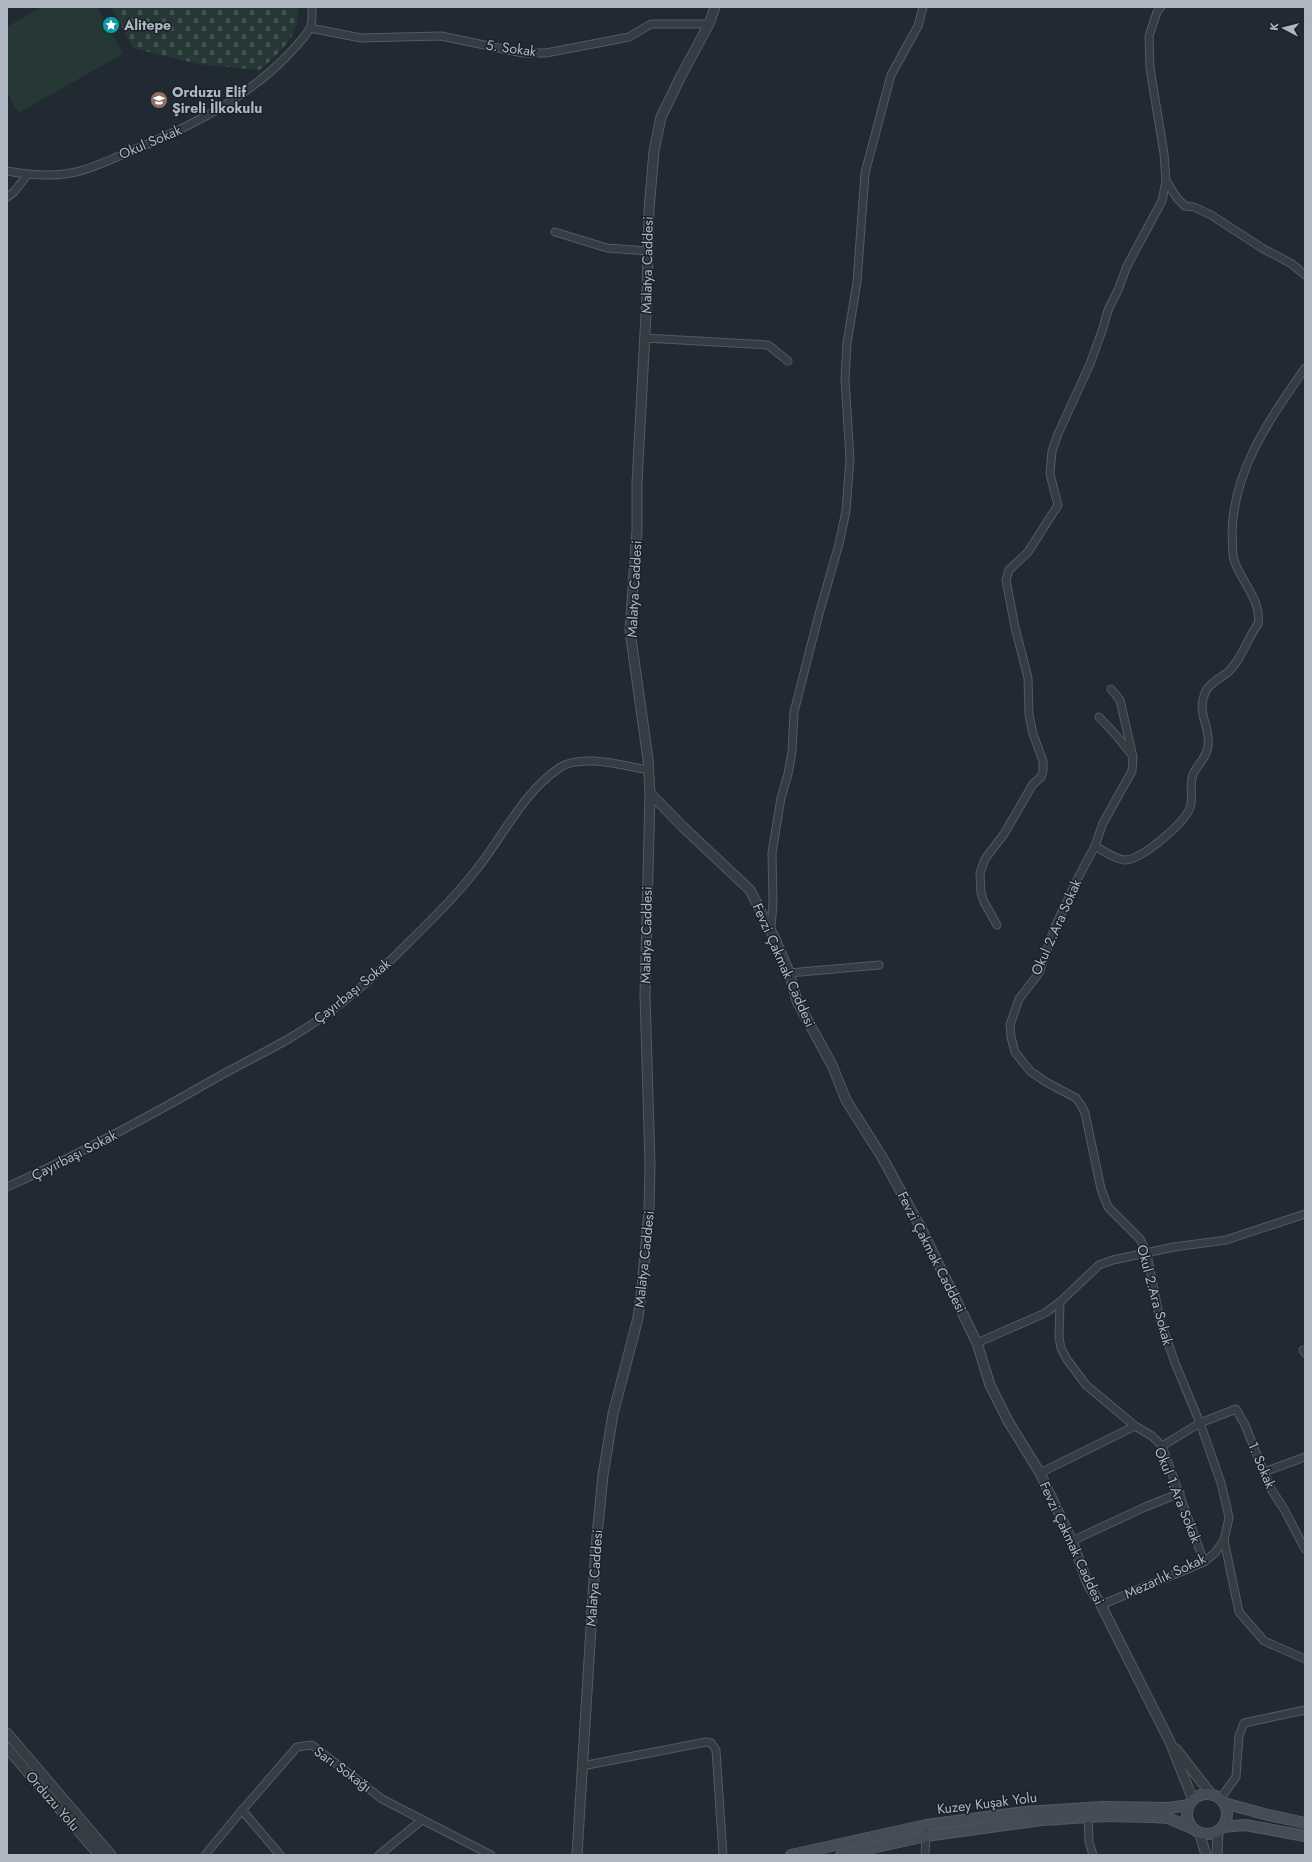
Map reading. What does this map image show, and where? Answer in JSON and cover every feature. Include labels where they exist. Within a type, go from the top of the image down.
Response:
[{"type":"main road","points":[[1305,1823],[1268,1815],[1218,1798],[1201,1795],[1191,1802],[1188,1817],[1196,1830],[1205,1834],[1220,1829],[1245,1825],[1305,1836]]},
{"type":"main road","points":[[1218,1798],[1227,1815],[1220,1829]]},
{"type":"main road","name":"Kuzey Kuşak Yolu","points":[[791,1855],[926,1825],[1024,1812],[1103,1807],[1169,1808],[1191,1802]]},
{"type":"main road","name":"Kuzey Kuşak Yolu","points":[[841,1855],[926,1836],[1042,1820],[1104,1816],[1168,1818],[1196,1830]]},
{"type":"street","points":[[310,28],[312,7]]},
{"type":"street","points":[[709,24],[715,7]]},
{"type":"street","points":[[771,928],[773,903],[772,853],[781,798],[788,774],[792,752],[794,712],[818,614],[839,544],[848,496],[850,458],[845,379],[846,343],[857,282],[865,173],[891,75],[918,26],[923,7]]},
{"type":"street","points":[[997,924],[984,902],[981,893],[980,873],[985,858],[1004,834],[1033,784],[1041,777],[1043,771],[1043,761],[1032,734],[1029,715],[1028,678],[1015,627],[1006,580],[1009,570],[1028,552],[1058,505],[1050,474],[1052,452],[1058,434],[1090,364],[1108,310],[1118,290],[1127,266],[1162,201],[1166,181],[1164,154],[1150,68],[1149,36],[1157,12],[1161,7]]},
{"type":"street","name":"5. Sokak","points":[[310,28],[361,38],[441,36],[533,54],[546,53],[629,37],[651,24],[709,24]]},
{"type":"street","name":"Malatya Caddesi","points":[[577,1855],[596,1546],[603,1475],[612,1414],[638,1318],[649,1210],[650,1164],[645,987],[650,793],[649,770],[630,631],[645,338],[647,251],[651,179],[658,129],[666,106],[709,24]]},
{"type":"street","name":"Okul Sokak","points":[[7,171],[28,174],[76,172],[173,134],[211,113],[268,73],[293,49],[310,28]]},
{"type":"street","points":[[7,197],[14,192],[28,174]]},
{"type":"street","points":[[1166,181],[1177,198],[1185,206],[1194,207],[1211,215],[1262,248],[1292,264],[1305,275]]},
{"type":"street","points":[[555,232],[607,248],[647,251]]},
{"type":"street","points":[[645,338],[768,345],[788,361]]},
{"type":"street","points":[[1094,846],[1120,859],[1133,858],[1170,834],[1186,817],[1191,806],[1191,782],[1194,772],[1206,756],[1208,748],[1209,738],[1201,708],[1205,691],[1233,667],[1258,624],[1259,618],[1256,604],[1233,558],[1232,517],[1240,485],[1246,464],[1258,441],[1281,403],[1305,368]]},
{"type":"street","points":[[1111,689],[1120,700],[1133,757]]},
{"type":"street","points":[[1099,718],[1115,734],[1133,757]]},
{"type":"street","name":"Okul 2.Ara Sokak","points":[[1133,757],[1132,771],[1103,823],[1094,846],[1055,927],[1039,973],[1016,1005],[1010,1025],[1011,1037],[1015,1052],[1030,1071],[1046,1082],[1076,1098],[1081,1105],[1085,1113],[1101,1190],[1108,1207],[1140,1238],[1147,1254],[1160,1320],[1175,1363],[1200,1423],[1221,1483],[1228,1518],[1224,1540]]},
{"type":"street","name":"Çayırbaşı Sokak","points":[[7,1187],[83,1152],[164,1108],[292,1037],[333,1008],[372,977],[435,916],[475,872],[492,850],[508,822],[518,810],[548,777],[560,767],[573,761],[590,761],[649,770]]},
{"type":"street","name":"Fevzi Çakmak Caddesi","points":[[650,793],[683,827],[750,890],[771,928],[789,974],[797,1000],[832,1065],[846,1100],[879,1151],[903,1194],[977,1343],[990,1385],[1008,1421],[1040,1473],[1072,1541],[1088,1584],[1101,1605],[1170,1742]]},
{"type":"street","points":[[789,974],[879,965]]},
{"type":"street","points":[[977,1343],[1045,1313],[1060,1302],[1099,1265],[1113,1260],[1147,1254],[1174,1247],[1226,1240],[1305,1214]]},
{"type":"street","name":"Okul 1.Ara Sokak","points":[[1060,1302],[1059,1337],[1061,1348],[1066,1358],[1086,1385],[1135,1426],[1152,1436],[1162,1446],[1204,1562]]},
{"type":"street","name":"1. Sokak","points":[[1200,1423],[1236,1409],[1245,1425],[1271,1489],[1290,1520],[1305,1549]]},
{"type":"street","points":[[1162,1446],[1200,1423]]},
{"type":"street","points":[[1040,1473],[1135,1426]]},
{"type":"street","points":[[1264,1472],[1305,1457]]},
{"type":"street","points":[[1072,1541],[1145,1507],[1180,1493]]},
{"type":"street","points":[[1224,1540],[1239,1612],[1264,1641],[1305,1659]]},
{"type":"street","name":"Mezarlık Sokak","points":[[1101,1605],[1204,1562],[1215,1552],[1224,1540]]},
{"type":"street","points":[[1170,1742],[1218,1798],[1236,1777],[1239,1736],[1244,1722],[1305,1710]]},
{"type":"street","points":[[7,1733],[111,1855]]},
{"type":"street","points":[[582,1766],[706,1742],[711,1743],[716,1750],[723,1855]]},
{"type":"street","points":[[1170,1742],[1191,1802]]},
{"type":"street","name":"Sarı Sokağı","points":[[205,1855],[242,1810],[297,1748],[312,1745],[382,1799],[490,1855]]},
{"type":"street","name":"Orduzu Yolu","points":[[7,1748],[99,1855]]},
{"type":"street","points":[[242,1810],[280,1855]]},
{"type":"street","points":[[1088,1817],[1089,1842],[1093,1855]]},
{"type":"street","points":[[379,1855],[422,1820]]},
{"type":"street","points":[[925,1855],[926,1825]]},
{"type":"street","points":[[1216,1855],[1220,1829]]},
{"type":"street","points":[[1196,1830],[1206,1855]]},
{"type":"green space","points":[[42,7],[97,7],[123,54],[18,113],[7,92],[7,27]]},
{"type":"green space","points":[[111,7],[298,7],[298,17],[296,26],[287,43],[259,70],[199,64],[133,48]]},
{"type":"place","name":"Alitepe","points":[[111,25]]},
{"type":"place","name":"Orduzu Elif Şireli İlkokulu","points":[[159,100]]}]
